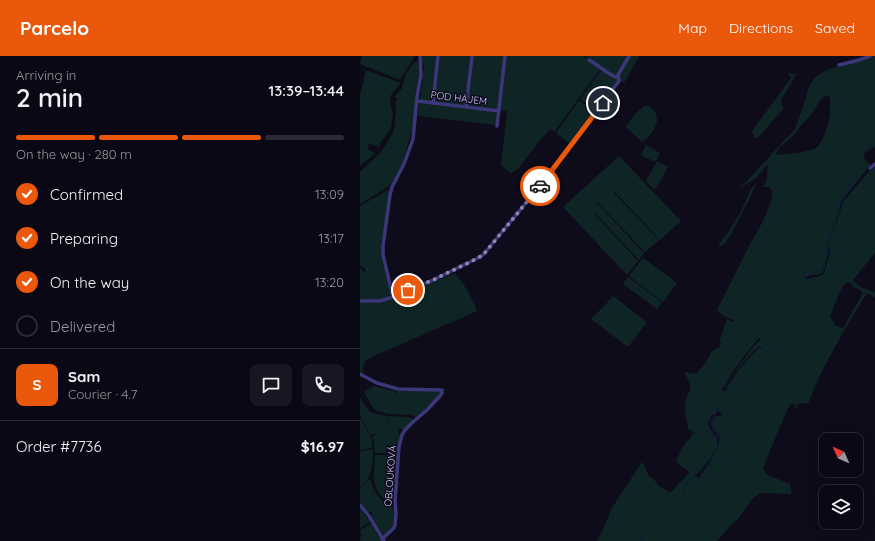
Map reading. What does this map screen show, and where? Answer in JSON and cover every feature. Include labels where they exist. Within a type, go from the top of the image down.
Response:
[{"type":"street","points":[[393,297],[383,255],[383,246],[392,187],[404,164],[411,145],[421,75],[420,56]]},
{"type":"street","points":[[432,103],[438,56]]},
{"type":"street","points":[[466,107],[472,56]]},
{"type":"street","name":"POD HÁJEM","points":[[497,126],[505,56]]},
{"type":"street","points":[[360,301],[380,301],[393,297],[433,280],[483,255],[539,187],[619,81],[618,78],[620,71],[629,56]]},
{"type":"street","points":[[838,65],[870,56]]},
{"type":"street","points":[[589,60],[618,78]]},
{"type":"street","name":"POD HÁJEM","points":[[417,101],[499,111]]},
{"type":"street","points":[[870,168],[875,164]]},
{"type":"street","name":"OBLOUKOVÁ","points":[[360,374],[378,383],[398,389],[442,390],[440,396],[402,434],[399,448],[395,501],[395,525],[382,540]]},
{"type":"street","points":[[360,505],[369,516],[382,540]]},
{"type":"green space","points":[[362,56],[415,56],[400,80],[360,64]]},
{"type":"green space","points":[[422,56],[437,56],[432,102],[420,100],[424,65],[422,65]]},
{"type":"green space","points":[[439,56],[470,56],[465,106],[434,102]]},
{"type":"green space","points":[[473,56],[504,56],[498,109],[467,106]]},
{"type":"green space","points":[[506,56],[582,56],[601,68],[554,132],[550,129],[517,170],[511,173],[501,165],[507,111],[500,110]]},
{"type":"green space","points":[[584,56],[628,56],[617,75],[614,76]]},
{"type":"green space","points":[[630,56],[639,56],[624,83],[620,80],[619,75]]},
{"type":"green space","points":[[875,56],[875,147],[864,154],[864,160],[871,164],[841,203],[830,243],[843,202],[875,166],[875,253],[853,280],[860,287],[875,292],[875,298],[868,293],[865,296],[827,362],[808,404],[798,404],[796,408],[794,408],[795,404],[790,404],[763,468],[766,474],[790,484],[792,493],[761,493],[753,498],[738,519],[717,541],[597,541],[612,508],[642,462],[649,477],[653,478],[658,485],[670,493],[690,472],[676,462],[681,450],[693,433],[697,434],[688,429],[685,406],[690,390],[690,384],[684,373],[697,373],[705,364],[712,351],[719,347],[721,343],[719,342],[727,319],[733,322],[735,321],[716,310],[762,223],[772,199],[770,187],[763,187],[767,179],[768,166],[765,167],[756,178],[738,189],[794,130],[809,86],[816,77],[830,69]],"holes":[[[825,96],[830,97],[830,113],[826,132],[819,145],[808,151],[777,155],[776,154],[780,147],[795,134],[811,115],[821,99]],[[830,243],[830,252],[824,274],[806,279],[808,276],[823,272]],[[848,282],[853,285],[852,287],[857,288],[863,293],[843,328],[836,326],[830,317],[840,292]],[[759,338],[761,339],[753,347],[730,378],[755,349],[762,346],[741,367],[725,392],[721,389],[722,387],[724,388],[733,371]],[[722,401],[718,411],[722,413],[720,416],[715,416],[711,424],[720,438],[720,441],[710,463],[701,475],[700,479],[695,475],[710,459],[717,447],[717,439],[715,435],[712,435],[714,434],[709,427],[708,422],[712,415],[716,415]]]},
{"type":"green space","points":[[418,61],[419,82],[413,126],[399,173],[388,187],[360,204],[360,172],[381,152],[394,130],[396,100],[398,100],[395,96],[402,88],[405,76],[411,66]]},
{"type":"green space","points":[[602,69],[618,81],[595,110],[580,99]]},
{"type":"green space","points":[[366,71],[401,83],[391,95],[390,103],[393,113],[391,128],[379,147],[369,143],[367,149],[375,153],[360,165],[360,95]]},
{"type":"green space","points":[[788,73],[798,74],[781,100],[783,109],[758,138],[754,138],[752,131],[791,78]]},
{"type":"green space","points":[[579,100],[594,111],[570,144],[556,133]]},
{"type":"green space","points":[[419,103],[497,112],[496,125],[418,116]]},
{"type":"green space","points":[[644,106],[648,106],[655,111],[657,121],[651,133],[642,142],[626,127],[634,115]]},
{"type":"green space","points":[[646,145],[660,153],[655,162],[641,155]]},
{"type":"green space","points":[[619,156],[681,221],[660,240],[615,192],[614,193],[659,240],[645,252],[596,201],[644,253],[639,260],[596,214],[595,215],[638,261],[627,275],[563,207]]},
{"type":"green space","points":[[657,161],[668,167],[655,190],[646,181]]},
{"type":"green space","points":[[756,184],[731,234],[724,244],[718,247],[741,211],[752,187]]},
{"type":"green space","points":[[388,190],[385,229],[381,241],[381,250],[391,294],[381,300],[360,299],[360,268],[366,274],[365,268],[360,266],[360,206]]},
{"type":"green space","points":[[643,258],[677,283],[663,302],[629,276]]},
{"type":"green space","points":[[455,273],[468,291],[477,310],[371,358],[365,362],[363,369],[364,373],[360,372],[360,303],[381,303]]},
{"type":"green space","points":[[628,277],[662,302],[657,309],[623,284]]},
{"type":"green space","points":[[613,296],[647,322],[628,347],[591,319]]},
{"type":"green space","points":[[374,386],[395,391],[395,393],[397,393],[397,391],[441,390],[441,394],[416,418],[412,415],[388,414],[374,409],[364,392]]},
{"type":"green space","points":[[360,397],[367,409],[373,413],[387,416],[387,425],[388,416],[408,417],[414,420],[404,431],[400,428],[398,431],[400,434],[401,432],[403,433],[398,453],[392,453],[392,446],[387,445],[386,453],[375,453],[372,436],[379,433],[370,435],[360,415]]},
{"type":"green space","points":[[360,417],[370,436],[373,446],[371,448],[360,450]]},
{"type":"green space","points":[[372,449],[373,456],[371,471],[360,488],[360,451]]},
{"type":"green space","points":[[375,455],[398,455],[394,499],[391,503],[384,499],[376,489],[374,476]]},
{"type":"green space","points":[[368,480],[371,481],[378,496],[383,501],[391,505],[395,510],[393,524],[384,536],[372,517],[372,512],[368,512],[360,503],[360,489]]},
{"type":"green space","points":[[360,508],[370,522],[360,528]]},
{"type":"green space","points":[[371,523],[381,540],[360,541],[360,530]]},
{"type":"waterway","points":[[805,278],[811,271],[817,272],[822,270],[826,259],[828,241],[839,204],[856,181],[854,168],[855,160],[875,145]]},
{"type":"waterway","points":[[805,271],[805,276]]},
{"type":"waterway","points":[[700,473],[704,471],[719,442],[719,439],[710,424],[731,379],[756,350],[763,348],[776,337],[784,326],[792,320],[796,306],[806,295],[807,290],[805,279]]},
{"type":"waterway","points":[[640,541],[655,522],[663,517],[681,500],[686,484],[690,478],[698,473]]},
{"type":"way so far","points":[[408,290],[433,280],[483,255],[540,186]]},
{"type":"route","points":[[540,186],[603,103]]}]
